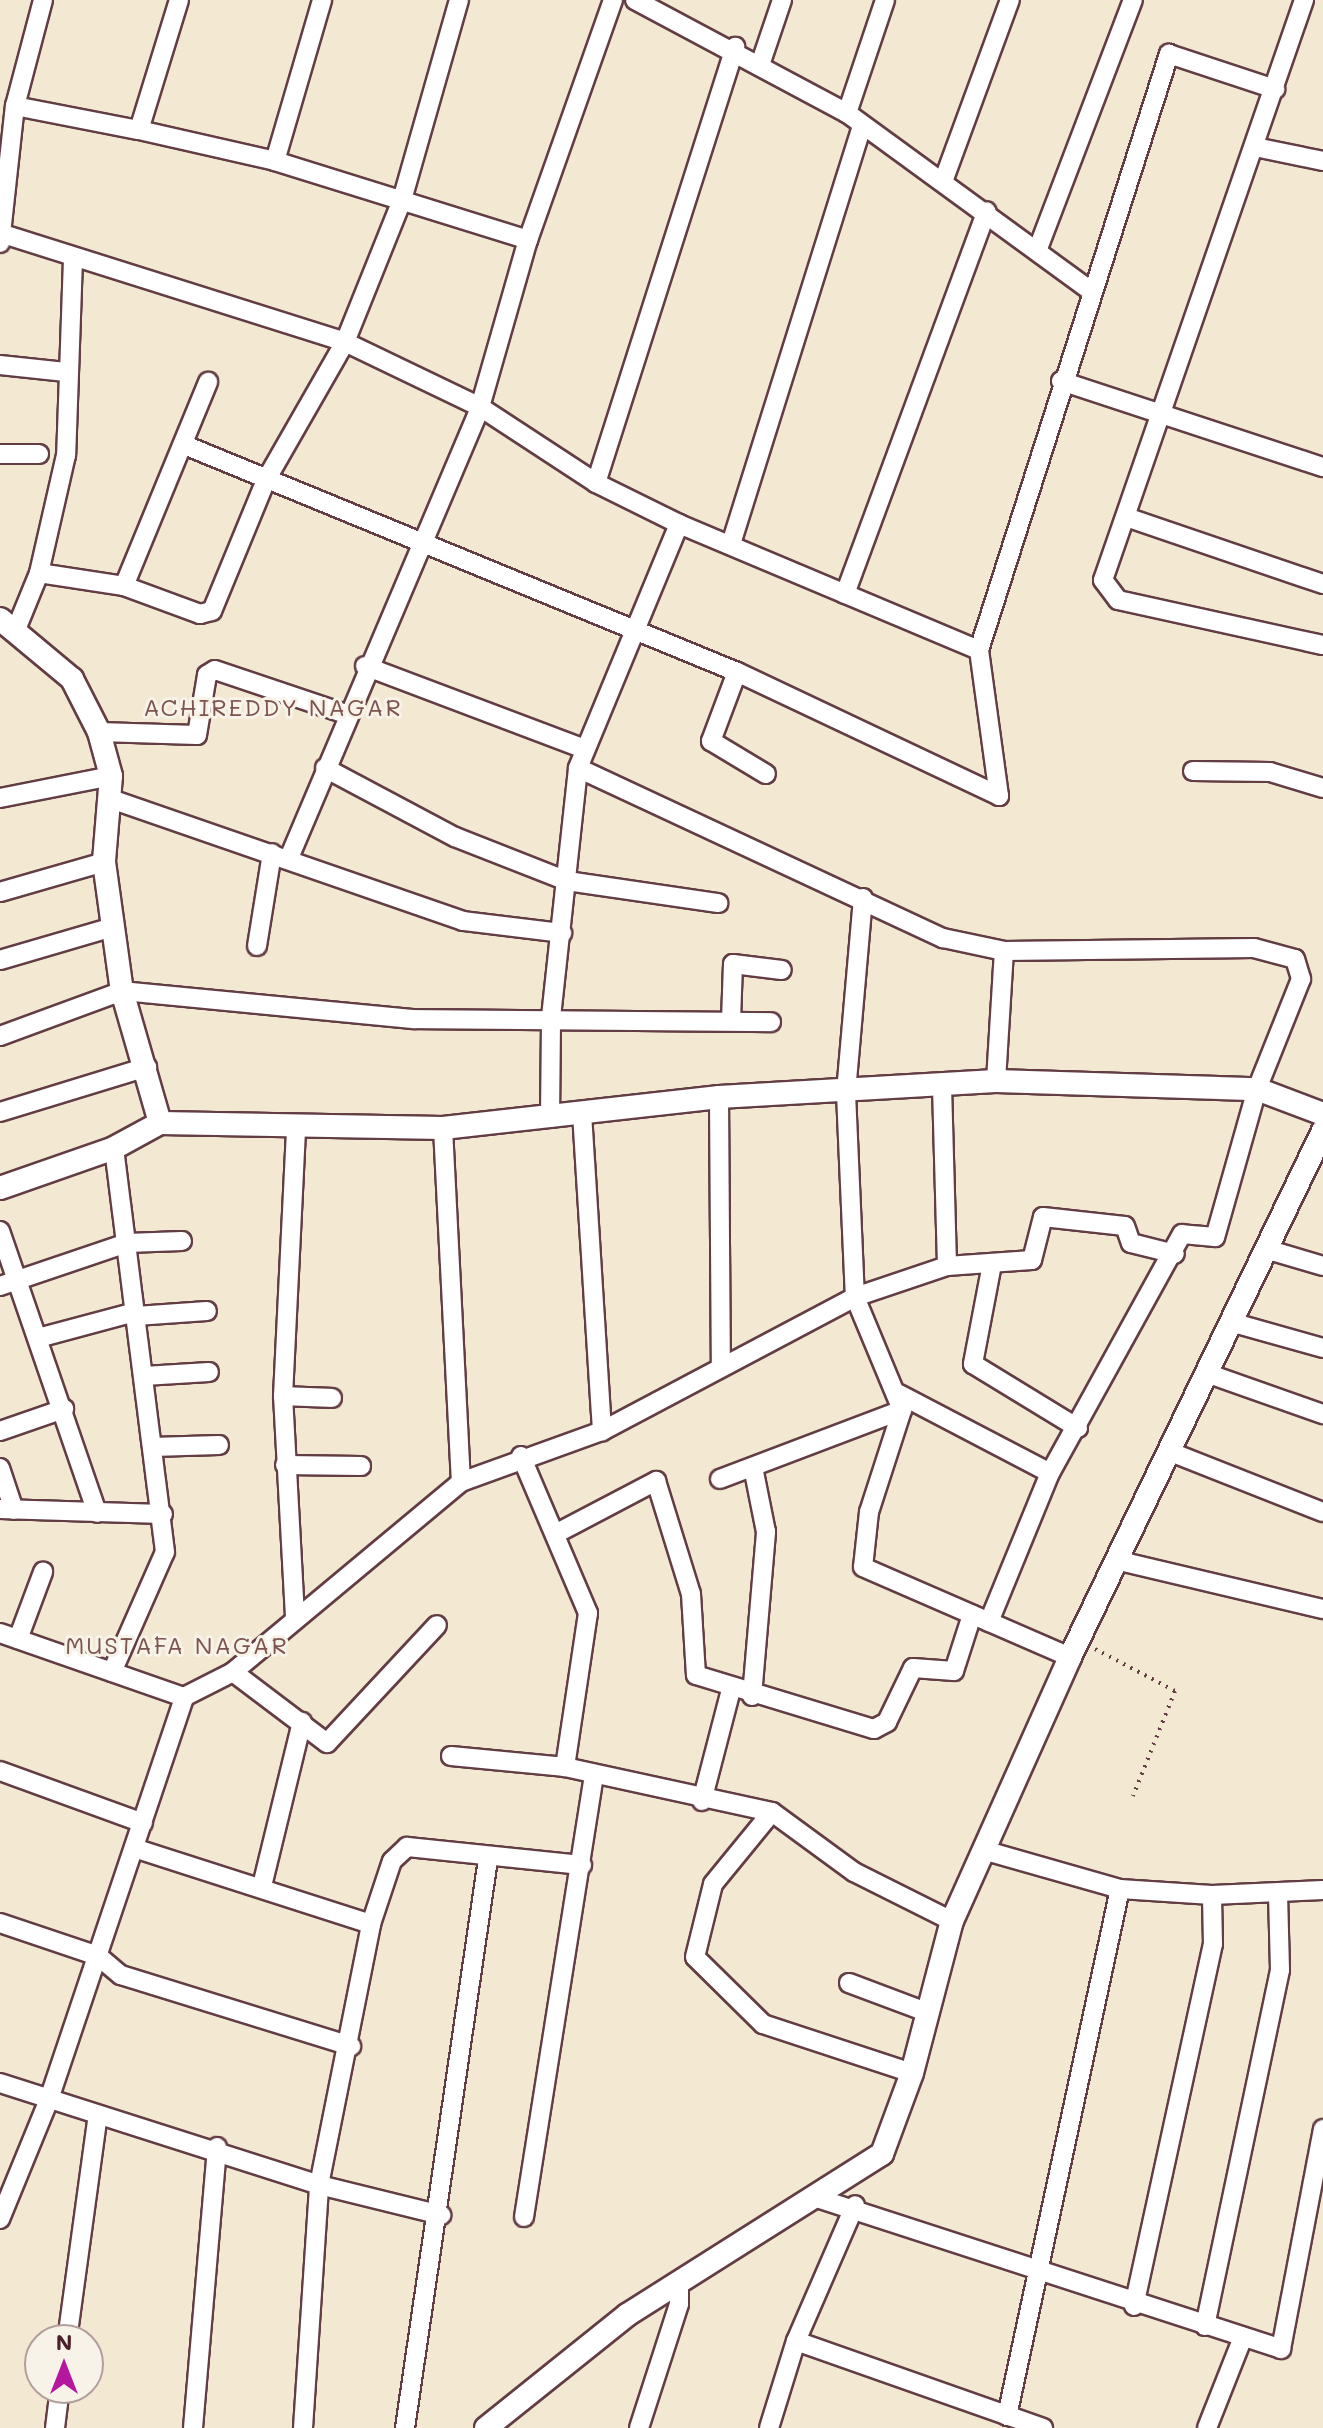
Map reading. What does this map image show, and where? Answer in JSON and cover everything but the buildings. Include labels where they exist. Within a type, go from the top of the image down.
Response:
[{"type":"street","points":[[43,0],[15,106],[1,237],[345,342],[480,407],[596,483],[679,524],[979,650]]},
{"type":"street","points":[[139,130],[179,0]]},
{"type":"street","points":[[275,161],[322,0]]},
{"type":"street","points":[[39,573],[124,586],[200,614],[212,611],[266,480],[345,342],[402,200],[459,0]]},
{"type":"street","points":[[257,946],[281,855],[325,768],[365,666],[426,540],[480,407],[528,240],[613,0]]},
{"type":"street","points":[[635,0],[658,4],[847,113],[944,179],[1090,290]]},
{"type":"street","points":[[760,65],[782,0]]},
{"type":"street","points":[[847,113],[885,0]]},
{"type":"street","points":[[944,179],[1010,0]]},
{"type":"street","points":[[1037,251],[1133,0]]},
{"type":"street","points":[[1304,0],[1129,518],[1103,580],[1118,600],[1323,645]]},
{"type":"street","points":[[596,483],[735,47]]},
{"type":"street","points":[[187,446],[266,480],[426,540],[737,672],[999,796],[979,650],[1090,290],[1169,54],[1275,89]]},
{"type":"street","points":[[15,106],[275,161],[528,240]]},
{"type":"street","points":[[731,544],[862,125]]},
{"type":"street","points":[[1255,147],[1323,161]]},
{"type":"street","points":[[845,594],[987,211]]},
{"type":"street","points":[[73,259],[66,372],[66,455],[39,573],[9,623],[72,679],[99,732],[109,787],[104,862],[122,991],[147,1067],[160,1123]]},
{"type":"street","points":[[0,365],[66,372]]},
{"type":"street","points":[[1061,381],[1323,467]]},
{"type":"street","points":[[124,586],[187,446],[208,382]]},
{"type":"street","points":[[0,454],[39,454]]},
{"type":"street","points":[[1129,518],[1323,584]]},
{"type":"street","points":[[550,1118],[551,1017],[578,768],[630,628],[679,524]]},
{"type":"street","points":[[365,666],[585,749]]},
{"type":"street","points":[[99,732],[197,735],[207,675],[215,670],[346,714]]},
{"type":"street","points":[[737,672],[711,741],[766,774]]},
{"type":"street","points":[[325,768],[455,837],[567,881],[718,903]]},
{"type":"street","points":[[559,1532],[647,1482],[659,1484],[691,1594],[691,1663],[696,1675],[752,1696],[883,1728],[913,1668],[954,1671],[1050,1473],[1188,1231],[1215,1237],[1257,1089],[1301,979],[1292,955],[1254,948],[1004,951],[943,938],[863,898],[578,768]]},
{"type":"street","points":[[1193,771],[1270,772],[1323,788]]},
{"type":"street","points":[[0,798],[109,787],[281,855],[463,921],[562,933]]},
{"type":"street","points":[[0,892],[104,862]]},
{"type":"street","points":[[863,898],[846,1093],[855,1297],[900,1402],[869,1512],[863,1567],[981,1619],[1074,1649]]},
{"type":"street","points":[[0,960],[113,927]]},
{"type":"street","points":[[996,1081],[1004,951]]},
{"type":"street","points":[[731,1021],[733,964],[782,970]]},
{"type":"street","points":[[0,1036],[122,991],[414,1019],[551,1017],[771,1022]]},
{"type":"street","points":[[0,1112],[147,1067]]},
{"type":"street","points":[[0,1188],[114,1148],[160,1123],[443,1128],[719,1097],[846,1093],[996,1081],[1257,1089],[1323,1114]]},
{"type":"street","points":[[942,1086],[947,1266]]},
{"type":"street","points":[[719,1097],[721,1362]]},
{"type":"street","points":[[582,1113],[602,1431]]},
{"type":"street","points":[[295,1617],[283,1396],[296,1127]]},
{"type":"street","points":[[443,1128],[461,1482]]},
{"type":"street","points":[[486,2428],[627,2315],[820,2199],[882,2154],[912,2073],[952,1921],[1074,1649],[1212,1375],[1323,1131]]},
{"type":"street","points":[[112,1672],[162,1563],[163,1514],[114,1148]]},
{"type":"street","points":[[0,2219],[7,2183],[48,2102],[184,1697],[233,1672],[295,1617],[461,1482],[521,1456],[602,1431],[721,1362],[855,1297],[947,1266],[992,1264],[1036,1257],[1043,1217],[1125,1226],[1131,1243],[1175,1254]]},
{"type":"street","points":[[0,1231],[64,1409],[97,1513]]},
{"type":"street","points":[[0,1286],[127,1243],[182,1241]]},
{"type":"street","points":[[1269,1250],[1323,1266]]},
{"type":"street","points":[[992,1264],[973,1364],[1078,1428]]},
{"type":"street","points":[[38,1338],[136,1314],[207,1311]]},
{"type":"street","points":[[1234,1323],[1323,1348]]},
{"type":"street","points":[[144,1376],[209,1372]]},
{"type":"street","points":[[1212,1375],[1323,1414]]},
{"type":"street","points":[[283,1396],[332,1398]]},
{"type":"street","points":[[720,1479],[900,1402],[1050,1473]]},
{"type":"street","points":[[0,1431],[64,1409]]},
{"type":"street","points":[[152,1447],[219,1445]]},
{"type":"street","points":[[1173,1453],[1323,1512]]},
{"type":"street","points":[[521,1456],[559,1532],[588,1613],[565,1767]]},
{"type":"street","points":[[285,1465],[361,1466]]},
{"type":"street","points":[[752,1696],[766,1532],[753,1467]]},
{"type":"street","points":[[0,1468],[7,1509],[163,1514]]},
{"type":"street","points":[[1120,1561],[1323,1609]]},
{"type":"street","points":[[43,1572],[9,1636],[184,1697]]},
{"type":"street","points":[[233,1672],[327,1743],[437,1625]]},
{"type":"street","points":[[702,1801],[731,1690]]},
{"type":"street","points":[[262,1886],[302,1722]]},
{"type":"street","points":[[451,1756],[565,1767],[702,1801],[772,1812],[854,1872],[952,1921]]},
{"type":"street","points":[[0,1771],[143,1823]]},
{"type":"street","points":[[524,2217],[594,1776]]},
{"type":"street","points":[[772,1812],[713,1884],[695,1957],[763,2024],[912,2073]]},
{"type":"street","points":[[134,1848],[262,1886],[371,1924]]},
{"type":"street","points":[[303,2428],[319,2185],[351,2046],[371,1924],[397,1850],[582,1865]]},
{"type":"street","points":[[983,1850],[1120,1889],[1212,1895],[1323,1890]]},
{"type":"street","points":[[405,2428],[441,2215],[488,1859]]},
{"type":"street","points":[[1007,2416],[1034,2271],[1120,1889]]},
{"type":"street","points":[[1205,2326],[1280,1970],[1278,1894]]},
{"type":"street","points":[[1134,2306],[1213,1944],[1212,1895]]},
{"type":"street","points":[[0,1923],[98,1956],[121,1975],[351,2046]]},
{"type":"street","points":[[849,1983],[929,2013]]},
{"type":"street","points":[[0,2083],[48,2102],[217,2147],[319,2185],[441,2215]]},
{"type":"street","points":[[69,2324],[98,2115]]},
{"type":"street","points":[[820,2199],[855,2205],[1134,2306],[1281,2349],[1323,2129]]},
{"type":"street","points":[[193,2428],[217,2147]]},
{"type":"street","points":[[769,2428],[796,2341],[855,2205]]},
{"type":"street","points":[[639,2428],[679,2304],[679,2284]]},
{"type":"street","points":[[1207,2428],[1243,2337]]},
{"type":"street","points":[[796,2341],[1038,2427]]},
{"type":"street","points":[[55,2428],[58,2404]]},
{"type":"path","points":[[1074,1649],[1175,1691],[1133,1796]]},
{"type":"district","name":"ACHIREDDY NAGAR","points":[[273,707]]},
{"type":"district","name":"MUSTAFA NAGAR","points":[[177,1645]]}]
